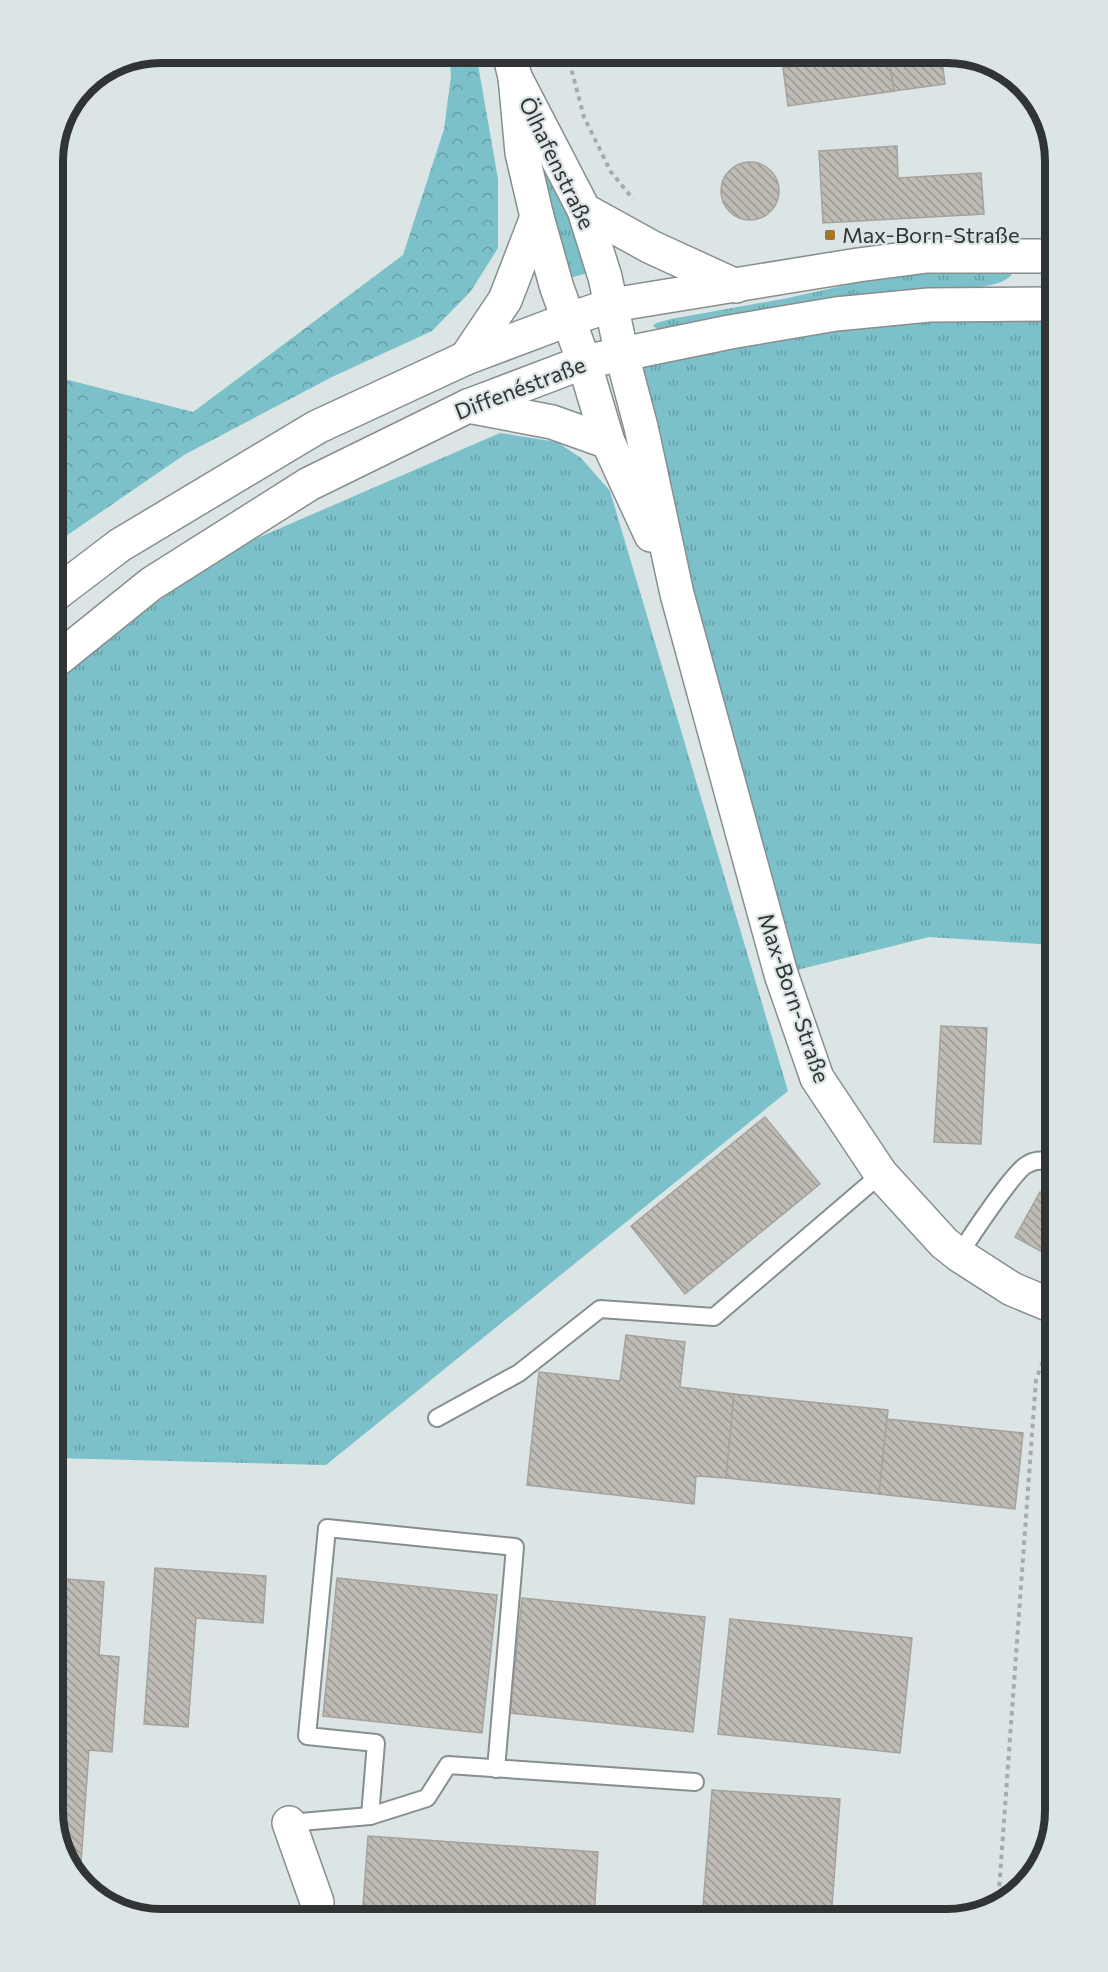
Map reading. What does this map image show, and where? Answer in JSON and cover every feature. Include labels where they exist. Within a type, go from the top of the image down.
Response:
[{"type":"main road","name":"Ölhafenstraße","points":[[512,65],[534,117],[584,210],[612,305],[622,355]]},
{"type":"main road","name":"Ölhafenstraße","points":[[512,65],[522,153],[537,217],[567,320]]},
{"type":"main road","points":[[584,210],[651,248],[736,286]]},
{"type":"main road","points":[[466,358],[505,300],[537,217]]},
{"type":"main road","name":"Diffenéstraße","points":[[63,588],[120,544],[317,427],[466,358],[567,320],[612,305],[858,265],[927,256],[1045,256]]},
{"type":"main road","name":"Diffenéstraße","points":[[63,655],[151,584],[309,484],[468,406],[584,362],[730,332],[836,314],[929,305],[1045,304]]},
{"type":"main road","name":"Max-Born-Straße","points":[[567,320],[584,362],[608,442],[677,594]]},
{"type":"main road","name":"Max-Born-Straße","points":[[622,355],[641,427],[677,594],[781,975],[817,1078],[881,1174],[944,1242],[959,1255],[1012,1289],[1045,1302]]},
{"type":"main road","points":[[468,406],[552,422],[608,442]]},
{"type":"main road","points":[[289,1822],[317,1902],[317,1909]]},
{"type":"lane","points":[[959,1255],[983,1218],[1026,1164],[1045,1160]]},
{"type":"lane","points":[[437,1418],[519,1372],[600,1309],[714,1317],[881,1174]]},
{"type":"lane","points":[[370,1816],[376,1743],[307,1736],[327,1528],[515,1547],[496,1769]]},
{"type":"lane","points":[[289,1822],[370,1816],[427,1798],[448,1765],[696,1782]]},
{"type":"path","points":[[570,63],[584,117],[611,172],[636,202]]},
{"type":"path","points":[[999,1894],[1036,1378],[1045,1357]]},
{"type":"green space","points":[[450,63],[478,63],[498,179],[498,248],[471,291],[432,331],[332,377],[184,455],[63,538],[63,379],[193,412],[403,255],[444,129],[451,76]]},
{"type":"green space","points":[[547,173],[567,209],[588,273],[569,278],[541,177]]},
{"type":"green space","points":[[1007,270],[1012,274],[1006,280],[985,286],[893,292],[767,310],[674,327],[657,329],[653,326],[671,319],[788,298],[877,278],[925,272]]},
{"type":"green space","points":[[836,314],[1045,317],[1045,944],[929,937],[781,974],[622,355]]},
{"type":"green space","points":[[500,433],[557,442],[581,458],[610,491],[788,1091],[326,1465],[63,1458],[63,673],[225,552]]},
{"type":"building","points":[[818,63],[890,63],[894,91],[788,106],[783,68]]},
{"type":"building","points":[[890,63],[942,63],[945,84],[894,91]]},
{"type":"building","points":[[897,146],[898,178],[981,173],[984,214],[823,223],[819,151]]},
{"type":"building","points":[[750,162],[761,164],[771,170],[777,180],[779,191],[777,202],[771,212],[761,218],[750,220],[739,218],[729,212],[723,202],[721,191],[723,180],[729,170],[739,164]]},
{"type":"building","points":[[941,1026],[987,1028],[981,1144],[934,1142]]},
{"type":"building","points":[[765,1117],[820,1184],[685,1294],[631,1226]]},
{"type":"building","points":[[1040,1192],[1045,1195],[1045,1254],[1015,1237]]},
{"type":"building","points":[[626,1335],[685,1342],[680,1387],[734,1394],[726,1478],[696,1476],[694,1504],[527,1485],[539,1372],[620,1381]]},
{"type":"building","points":[[734,1394],[888,1410],[879,1494],[726,1478]]},
{"type":"building","points":[[887,1419],[1023,1433],[1015,1509],[879,1494]]},
{"type":"building","points":[[155,1568],[266,1576],[263,1623],[196,1618],[188,1727],[144,1724]]},
{"type":"building","points":[[337,1578],[497,1595],[482,1733],[323,1716]]},
{"type":"building","points":[[63,1579],[104,1582],[99,1655],[119,1657],[112,1752],[89,1750],[81,1866],[70,1848],[63,1811]]},
{"type":"building","points":[[522,1598],[705,1617],[693,1732],[510,1713]]},
{"type":"building","points":[[730,1619],[912,1638],[900,1753],[718,1734]]},
{"type":"building","points":[[712,1790],[840,1799],[832,1909],[703,1909]]},
{"type":"building","points":[[368,1836],[598,1852],[595,1909],[363,1909]]},
{"type":"place","name":"Max-Born-Straße","points":[[830,235]]}]
